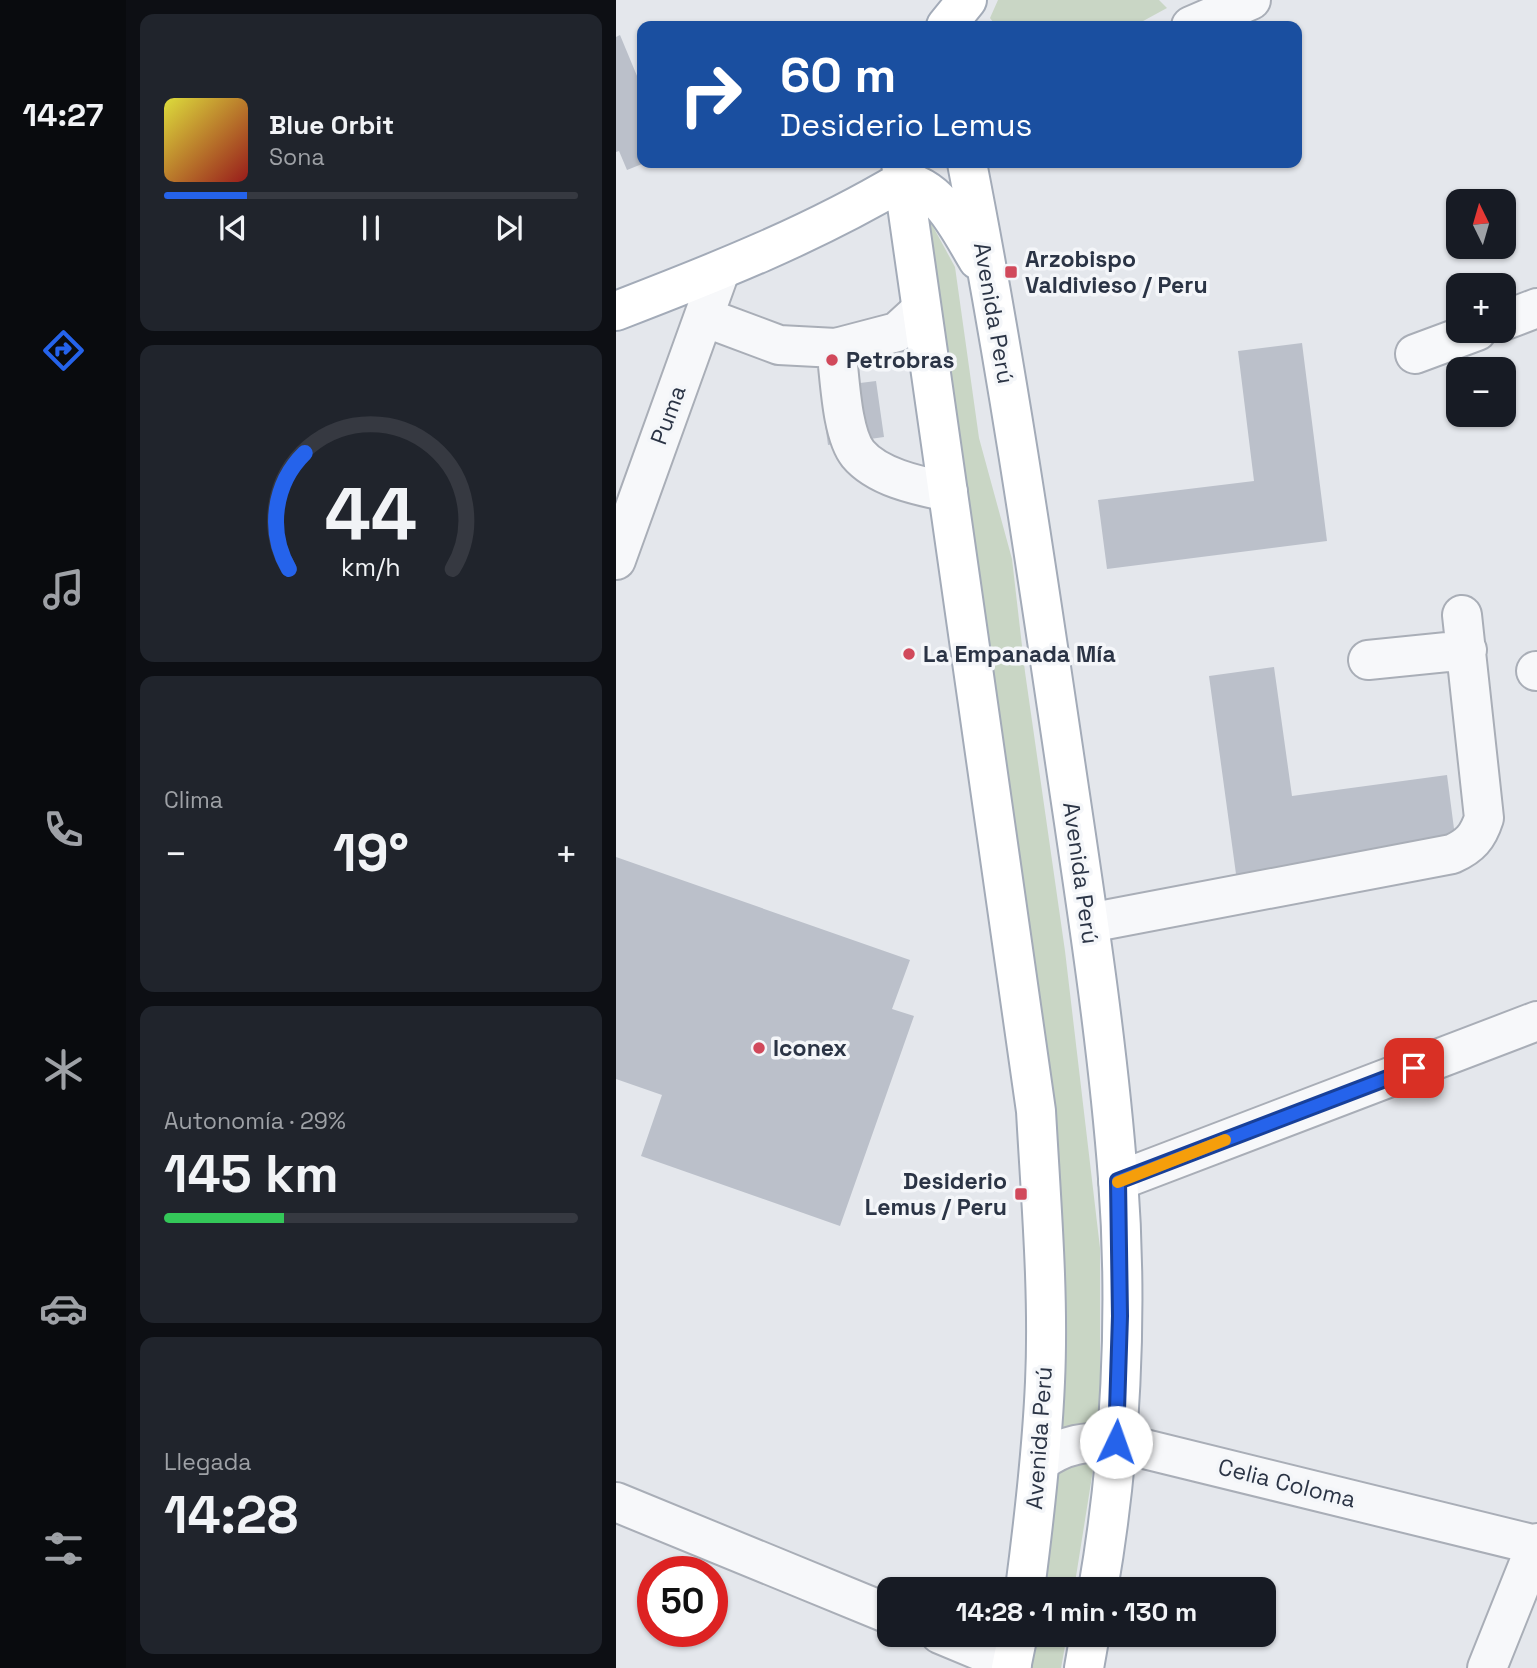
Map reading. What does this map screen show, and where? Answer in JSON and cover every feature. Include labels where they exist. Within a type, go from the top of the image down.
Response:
[{"type":"main road","points":[[959,21],[979,13]]},
{"type":"main road","name":"Avenida Perú","points":[[968,168],[1036,565],[1101,1012],[1118,1181],[1120,1316],[1116,1442],[1099,1577]]},
{"type":"main road","points":[[616,311],[720,271],[813,230],[910,169],[942,205],[988,278]]},
{"type":"main road","name":"Avenida Perú","points":[[910,169],[921,310],[1036,1111],[1045,1380],[1040,1462],[1027,1577]]},
{"type":"main road","points":[[1084,1668],[1088,1647]]},
{"type":"street","points":[[1203,21],[1251,0]]},
{"type":"street","name":"Puma","points":[[616,559],[720,271]]},
{"type":"street","points":[[1516,316],[1537,308]]},
{"type":"street","points":[[704,317],[779,345],[836,348],[897,332],[921,310]]},
{"type":"street","points":[[1415,354],[1446,342]]},
{"type":"street","points":[[836,348],[849,437],[859,455],[880,470],[917,485],[948,492]]},
{"type":"street","points":[[1089,923],[1452,854],[1468,847],[1479,834],[1484,818],[1464,633],[1368,660]]},
{"type":"street","points":[[1118,1181],[1537,1021]]},
{"type":"street","name":"Celia Coloma","points":[[1040,1462],[1055,1450],[1073,1443],[1116,1442],[1537,1544]]},
{"type":"street","points":[[616,1502],[877,1609]]},
{"type":"street","points":[[1487,1668],[1537,1544]]},
{"type":"street","points":[[986,1647],[1014,1655]]},
{"type":"green space","points":[[998,0],[1159,0],[1167,8],[1143,21],[992,21],[990,18]]},
{"type":"green space","points":[[915,210],[930,221],[955,267],[979,438],[1012,559],[1025,672],[1065,951],[1100,1248],[1100,1432],[1055,1439]]},
{"type":"green space","points":[[1082,1456],[1093,1470],[1076,1577],[1037,1577],[1050,1477]]},
{"type":"green space","points":[[1028,1647],[1065,1647],[1061,1668],[1025,1668]]},
{"type":"building","points":[[620,35],[637,76],[637,166],[627,170],[619,151],[616,152],[616,37]]},
{"type":"building","points":[[1302,343],[1327,541],[1107,569],[1098,500],[1254,481],[1238,351]]},
{"type":"building","points":[[876,381],[884,437],[828,445],[820,388]]},
{"type":"building","points":[[1274,667],[1292,796],[1447,775],[1456,844],[1236,874],[1209,676]]},
{"type":"building","name":"Iconex","points":[[616,857],[910,960],[892,1009],[914,1016],[840,1226],[641,1156],[662,1095],[616,1079]]},
{"type":"slow traffic","points":[[1118,1182],[1225,1140]]},
{"type":"place","name":"Arzobispo Valdivieso / Peru","points":[[1011,272]]},
{"type":"place","name":"Petrobras","points":[[832,360]]},
{"type":"place","name":"La Empanada Mía","points":[[909,654]]},
{"type":"place","name":"Iconex","points":[[759,1048]]},
{"type":"place","name":"Desiderio Lemus / Peru","points":[[1021,1194]]},
{"type":"route","points":[[1116,1442],[1120,1369],[1118,1181],[1414,1068]]}]
